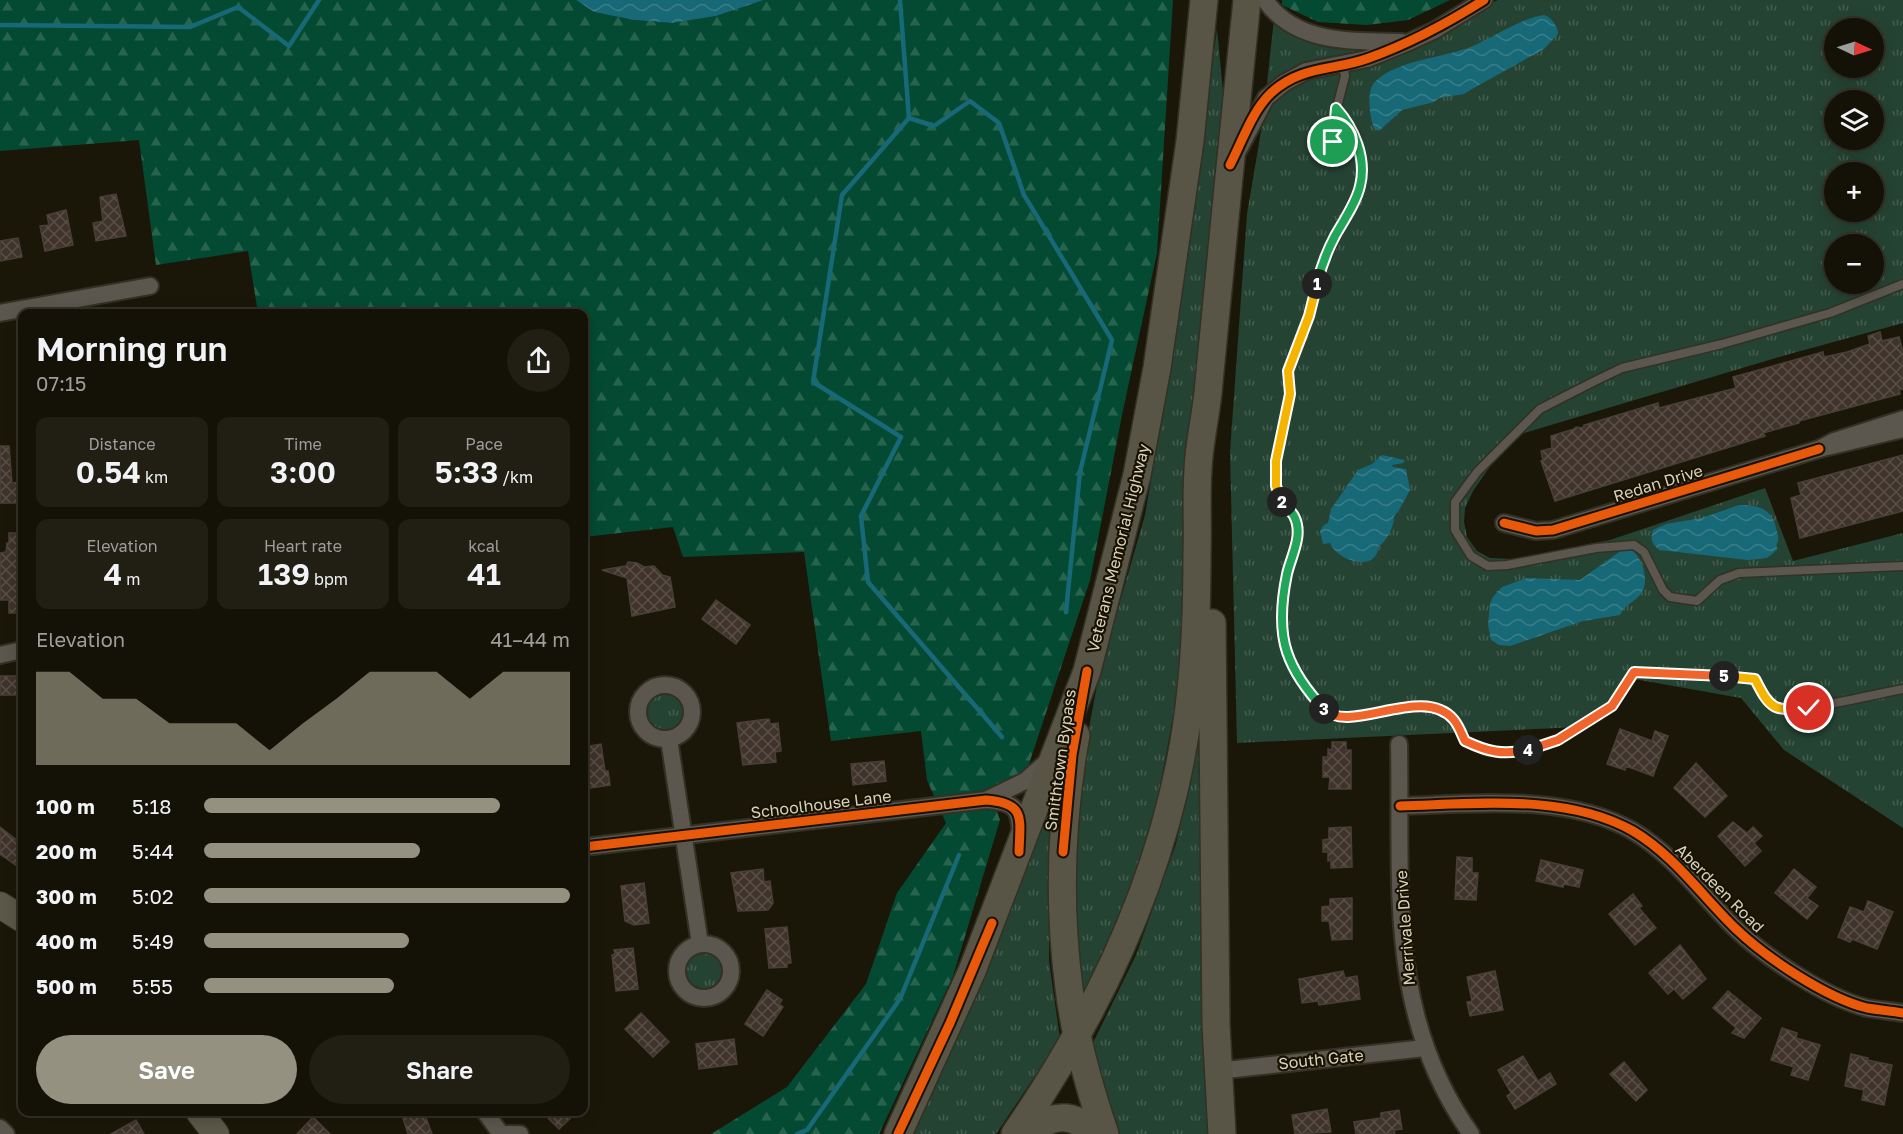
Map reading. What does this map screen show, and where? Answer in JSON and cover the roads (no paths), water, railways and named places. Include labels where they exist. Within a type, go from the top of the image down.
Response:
[{"type":"highway","name":"Veterans Memorial Highway","points":[[898,1134],[954,1013],[1019,852],[1087,671],[1137,475],[1157,368],[1188,152],[1204,0]]},
{"type":"highway","points":[[1015,1134],[1077,1036],[1114,965],[1139,907],[1158,851],[1184,741],[1193,670],[1196,618],[1198,469],[1209,390],[1247,0]]},
{"type":"highway","points":[[1209,390],[1217,1071],[1222,1134]]},
{"type":"highway","name":"Smithtown Bypass","points":[[1087,671],[1069,781],[1063,876],[1066,962],[1077,1036],[1105,1134]]},
{"type":"highway","points":[[1030,1134],[1042,1123],[1058,1117],[1081,1122],[1092,1134]]},
{"type":"main road","points":[[0,905],[18,916]]},
{"type":"main road","points":[[202,1116],[216,1134]]},
{"type":"street","points":[[1265,0],[1278,15],[1308,33],[1343,40],[1409,42]]},
{"type":"street","points":[[1230,165],[1260,107],[1273,91],[1306,71],[1367,59],[1409,42],[1435,30],[1484,0]]},
{"type":"street","points":[[32,309],[150,286]]},
{"type":"street","points":[[0,313],[18,311]]},
{"type":"street","name":"Redan Drive","points":[[1820,449],[1834,441],[1903,419]]},
{"type":"street","name":"Redan Drive","points":[[1504,523],[1536,531],[1553,530],[1820,449],[1903,429]]},
{"type":"street","points":[[0,655],[18,652]]},
{"type":"street","points":[[669,739],[700,944]]},
{"type":"street","name":"Merrivale Drive","points":[[1399,744],[1401,909],[1410,995],[1425,1048],[1439,1082],[1471,1134]]},
{"type":"street","name":"Schoolhouse Lane","points":[[986,800],[1025,782],[1056,753]]},
{"type":"street","name":"Schoolhouse Lane","points":[[588,847],[986,800],[1003,801],[1016,810],[1020,830],[1019,852]]},
{"type":"street","name":"Aberdeen Road","points":[[1400,806],[1511,804],[1550,806],[1595,816],[1632,831],[1669,857],[1736,929],[1786,969],[1826,992],[1866,1008],[1903,1012]]},
{"type":"street","name":"South Gate","points":[[1217,1071],[1425,1048]]},
{"type":"street","points":[[488,1116],[503,1134],[520,1134]]},
{"type":"street","points":[[0,1128],[6,1134]]},
{"type":"lane","points":[[1333,142],[1336,108],[1345,76],[1343,64]]},
{"type":"lane","points":[[1336,108],[1355,133],[1360,158],[1361,185],[1321,268],[1309,316],[1288,371],[1290,394],[1276,461],[1276,486],[1280,500],[1295,517],[1298,533],[1284,590],[1282,624],[1287,652],[1312,696],[1328,713],[1350,718],[1410,707],[1428,707],[1444,712],[1455,721],[1465,741],[1486,751],[1511,753],[1535,749],[1558,740],[1612,706],[1634,672],[1736,676],[1755,679],[1771,706],[1783,710],[1809,708],[1903,689]]},
{"type":"lane","points":[[1903,285],[1830,313],[1722,344],[1622,368],[1593,382],[1540,409],[1477,472],[1455,502],[1455,530],[1471,556],[1488,566],[1507,565],[1596,548],[1634,545],[1644,552],[1663,590],[1670,597],[1697,601],[1720,580],[1739,573],[1903,566]]},
{"type":"water","points":[[576,0],[764,0],[716,16],[673,23],[634,20],[594,12]]},
{"type":"water","points":[[1544,15],[1554,22],[1558,34],[1544,49],[1464,94],[1439,98],[1434,102],[1402,110],[1380,130],[1374,128],[1370,112],[1370,93],[1374,83],[1383,75],[1407,64],[1473,46],[1517,24]]},
{"type":"water","points":[[1382,455],[1405,460],[1403,463],[1392,465],[1406,469],[1410,490],[1394,516],[1393,525],[1378,547],[1376,555],[1371,560],[1356,562],[1340,555],[1330,543],[1323,544],[1320,531],[1328,523],[1331,509],[1358,470],[1372,464]]},
{"type":"water","points":[[1739,505],[1763,509],[1774,521],[1778,549],[1767,558],[1748,560],[1660,550],[1652,542],[1653,530],[1666,524],[1702,518]]},
{"type":"water","points":[[1626,547],[1640,560],[1645,580],[1640,595],[1620,615],[1583,621],[1510,646],[1499,645],[1491,640],[1488,625],[1490,603],[1502,587],[1527,578],[1580,580]]},
{"type":"waterway","points":[[0,25],[190,27],[238,7],[289,46],[319,0]]},
{"type":"waterway","points":[[900,0],[909,118],[842,195],[813,382],[901,437],[861,516],[868,582],[1002,737]]},
{"type":"waterway","points":[[909,118],[934,126],[970,101],[999,123],[1024,195],[1112,340],[1080,472],[1066,612]]},
{"type":"waterway","points":[[797,1134],[807,1130],[900,999],[959,855]]}]
